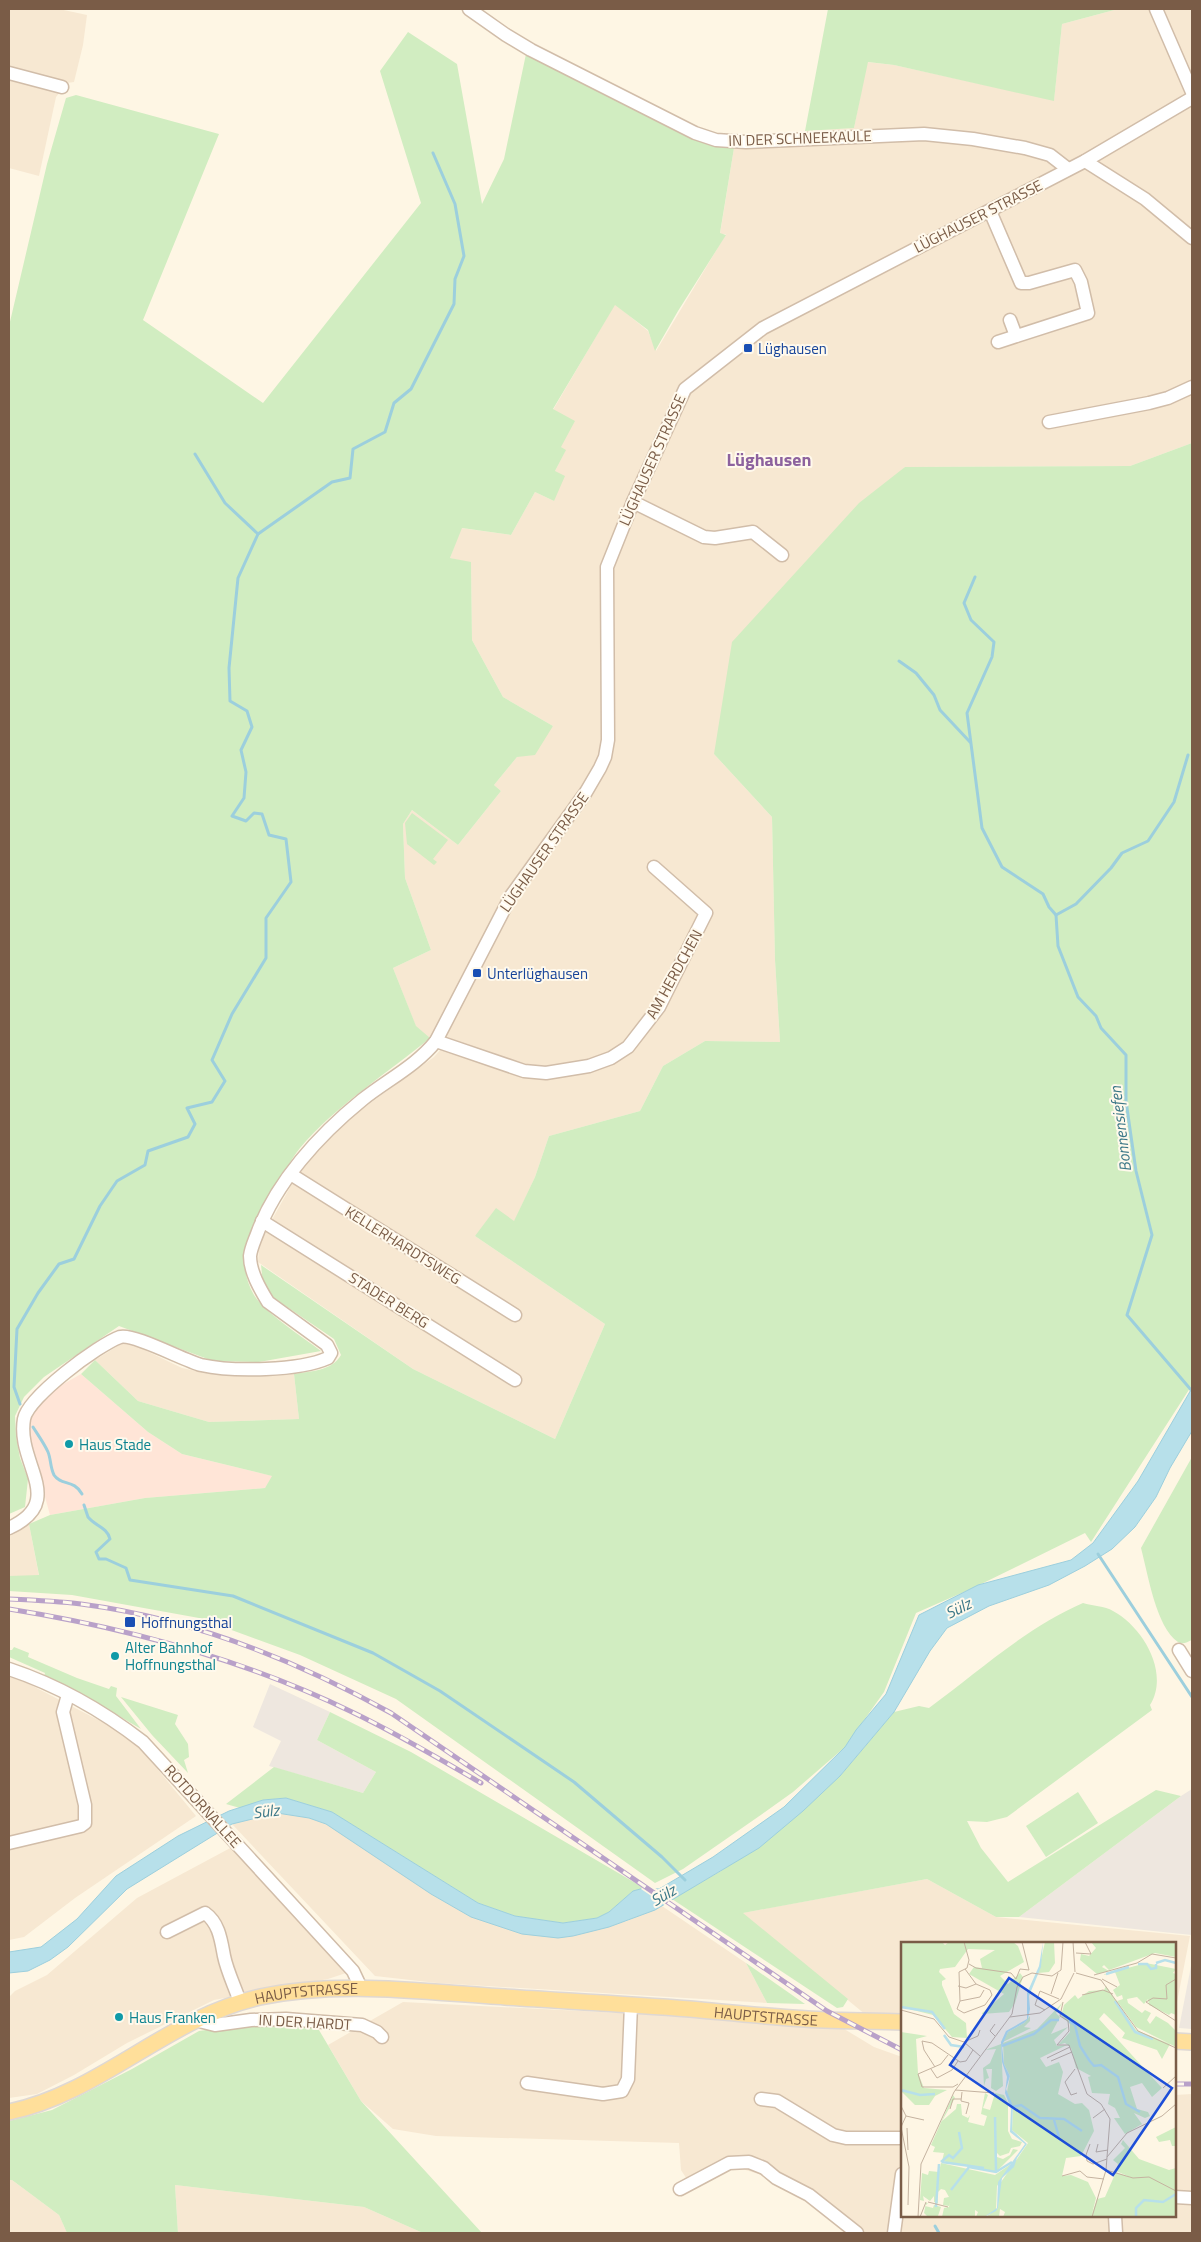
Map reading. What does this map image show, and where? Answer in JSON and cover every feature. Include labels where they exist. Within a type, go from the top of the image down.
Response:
[{"type":"main road","name":"HAUPTSTRASSE","points":[[9,2112],[34,2106],[61,2095],[195,2020],[240,2002],[303,1990],[361,1988],[631,2005],[822,2020],[901,2022]]},
{"type":"main road","points":[[1176,2041],[1192,2042]]},
{"type":"street","name":"IN DER SCHNEEKAULE","points":[[469,9],[531,50],[694,133],[716,140],[746,142],[924,134],[973,139],[1026,148],[1050,155],[1068,169]]},
{"type":"street","points":[[1156,9],[1192,92]]},
{"type":"street","points":[[9,74],[62,87]]},
{"type":"street","name":"LÜGHAUSER STRASSE","points":[[9,1528],[28,1517],[34,1510],[38,1498],[23,1439],[24,1420],[27,1410],[43,1390],[104,1346],[120,1337],[130,1336],[177,1357],[201,1365],[220,1367],[255,1370],[292,1366],[328,1358],[330,1353],[327,1345],[268,1302],[252,1271],[251,1249],[262,1221],[318,1140],[347,1113],[423,1057],[436,1041],[511,896],[586,792],[605,757],[608,740],[606,567],[633,502],[685,389],[703,373],[763,328],[1085,161],[1192,98]]},
{"type":"street","points":[[1085,161],[1145,199],[1192,238]]},
{"type":"street","points":[[990,211],[1021,283],[1029,283],[1075,270],[1086,301],[1088,313],[998,342]]},
{"type":"street","points":[[1010,320],[1016,336]]},
{"type":"street","points":[[1049,422],[1150,403],[1168,398],[1192,387]]},
{"type":"street","points":[[633,502],[704,537],[715,538],[753,532],[782,555]]},
{"type":"street","name":"AM HERDCHEN","points":[[436,1041],[524,1071],[546,1073],[589,1066],[611,1058],[628,1047],[659,1006],[706,913],[654,867]]},
{"type":"street","name":"KELLERHARDTSWEG","points":[[292,1175],[515,1315]]},
{"type":"street","name":"STADER BERG","points":[[262,1221],[515,1380]]},
{"type":"street","points":[[1179,1650],[1192,1671]]},
{"type":"street","name":"ROTDORNALLEE","points":[[9,1669],[68,1695],[106,1716],[143,1742],[213,1816],[353,1971],[361,1988]]},
{"type":"street","points":[[9,1843],[81,1826],[85,1823],[85,1806],[65,1723],[64,1712],[68,1695]]},
{"type":"street","points":[[167,1932],[205,1913],[212,1918],[224,1946],[224,1955],[240,2002]]},
{"type":"street","points":[[527,2083],[604,2094],[622,2091],[628,2079],[631,2005]]},
{"type":"street","name":"IN DER HARDT","points":[[195,2020],[215,2026],[251,2020],[286,2019],[362,2025],[382,2037]]},
{"type":"street","points":[[761,2099],[777,2101],[833,2135],[846,2138],[901,2138]]},
{"type":"street","points":[[680,2189],[729,2163],[749,2162],[764,2168],[776,2178],[809,2195],[857,2233]]},
{"type":"street","points":[[894,2233],[901,2181]]},
{"type":"street","points":[[1176,2197],[1192,2198]]},
{"type":"street","points":[[1115,2217],[1116,2233]]},
{"type":"shaded area","points":[[9,9],[59,9],[87,15],[83,45],[74,82],[67,83],[56,97],[39,176],[9,168]]},
{"type":"shaded area","points":[[1118,9],[1192,9],[1192,443],[1130,466],[905,467],[714,754],[772,817],[775,960],[780,1042],[705,1041],[663,1066],[640,1111],[549,1136],[535,1177],[514,1222],[475,1236],[605,1324],[555,1439],[413,1369],[258,1262],[259,1248],[264,1234],[304,1165],[351,1117],[434,1057],[441,1049],[416,1027],[393,968],[431,950],[405,878],[403,824],[412,810],[458,845],[501,791],[494,785],[517,757],[553,726],[503,697],[472,640],[471,563],[450,558],[461,528],[511,535],[535,492],[554,501],[555,471],[565,451],[561,447],[553,410],[615,304],[648,331],[656,351],[726,234],[720,234],[734,148],[804,144],[805,131],[854,128],[867,62],[894,65],[1054,100],[1062,24]]},
{"type":"shaded area","points":[[126,1341],[182,1368],[211,1374],[252,1376],[294,1374],[299,1419],[209,1422],[138,1401],[95,1360]]},
{"type":"shaded area","points":[[81,1374],[148,1432],[182,1454],[273,1476],[265,1488],[145,1498],[50,1515],[29,1439],[31,1412],[53,1390]]},
{"type":"shaded area","points":[[29,1524],[39,1576],[9,1576],[9,1533]]},
{"type":"shaded area","points":[[9,1677],[27,1683],[131,1737],[196,1816],[75,1898],[24,1937],[9,1940]]},
{"type":"shaded area","points":[[270,1684],[330,1712],[317,1740],[376,1772],[363,1793],[269,1766],[281,1741],[253,1727]]},
{"type":"shaded area","points":[[1192,1789],[1192,1935],[1019,1917],[1181,1796]]},
{"type":"shaded area","points":[[277,1813],[309,1818],[326,1824],[431,1894],[471,1917],[573,1936],[627,1921],[662,1906],[746,1963],[767,2003],[437,1983],[375,1976],[232,1824]]},
{"type":"shaded area","points":[[234,1846],[349,1972],[328,1979],[214,2000],[127,2043],[74,2075],[37,2094],[9,2098],[9,1997],[15,1991],[47,1975],[137,1898]]},
{"type":"shaded area","points":[[927,1879],[996,1917],[1190,1936],[1176,2007],[1176,1942],[901,1942],[901,2016],[866,2015],[742,1913]]},
{"type":"shaded area","points":[[1192,1961],[1192,2029],[1179,2028]]},
{"type":"shaded area","points":[[403,2002],[836,2024],[874,2047],[901,2057],[901,2217],[1176,2217],[1176,2095],[1192,2094],[1192,2233],[851,2233],[807,2201],[768,2177],[736,2167],[692,2187],[681,2170],[679,2143],[436,2136],[393,2129],[361,2101],[328,2045]]},
{"type":"shaded area","points":[[9,2180],[12,2180],[59,2215],[67,2233],[9,2233]]},
{"type":"shaded area","points":[[175,2185],[364,2207],[423,2233],[178,2233]]},
{"type":"green space","points":[[828,9],[1118,9],[1062,24],[1054,101],[894,65],[868,62],[854,128],[805,131]]},
{"type":"green space","points":[[408,32],[457,64],[482,204],[504,159],[526,54],[684,134],[712,146],[734,148],[720,233],[726,235],[655,351],[648,330],[615,305],[553,409],[575,421],[561,447],[566,450],[555,471],[565,476],[554,501],[535,492],[511,535],[462,528],[450,558],[471,562],[472,640],[503,697],[553,726],[535,755],[517,757],[494,785],[501,791],[458,845],[412,810],[403,824],[405,878],[431,950],[393,968],[416,1026],[430,1038],[345,1104],[300,1148],[255,1223],[246,1251],[245,1266],[248,1280],[259,1302],[275,1317],[321,1351],[259,1362],[213,1361],[119,1326],[44,1377],[24,1397],[15,1416],[20,1458],[28,1479],[25,1507],[9,1514],[9,326],[47,164],[66,98],[76,95],[219,134],[143,320],[263,403],[421,203],[380,71]]},
{"type":"green space","points":[[1192,443],[1192,1385],[1091,1542],[1085,1533],[973,1588],[916,1613],[884,1692],[845,1747],[793,1792],[683,1869],[655,1883],[396,1699],[300,1655],[199,1618],[72,1595],[9,1591],[9,1576],[39,1575],[29,1524],[50,1515],[145,1498],[265,1488],[272,1476],[182,1454],[148,1432],[81,1374],[95,1360],[138,1401],[209,1422],[299,1419],[294,1374],[327,1367],[341,1355],[334,1339],[274,1298],[263,1283],[261,1265],[413,1369],[555,1439],[605,1324],[475,1236],[496,1208],[514,1221],[535,1177],[549,1136],[640,1111],[663,1066],[705,1041],[780,1042],[775,960],[772,817],[714,754],[732,642],[859,503],[905,467],[1130,466]]},
{"type":"green space","points":[[412,813],[448,840],[433,859],[437,862],[434,865],[407,844],[405,823]]},
{"type":"green space","points":[[1192,1457],[1192,1640],[1182,1643],[1170,1635],[1158,1613],[1141,1548]]},
{"type":"green space","points":[[1083,1603],[1113,1611],[1124,1618],[1143,1639],[1155,1665],[1157,1679],[1150,1705],[1152,1710],[1007,1817],[987,1822],[967,1821],[981,1848],[1008,1882],[1156,1790],[1181,1796],[1019,1917],[996,1917],[927,1879],[743,1913],[848,1999],[843,2007],[837,2008],[672,1899],[721,1871],[840,1776],[894,1712],[919,1706],[929,1708],[1003,1651],[1042,1624]]},
{"type":"green space","points":[[14,1647],[29,1653],[28,1657],[77,1678],[109,1689],[111,1686],[117,1688],[116,1696],[141,1729],[92,1700],[44,1677],[45,1673],[9,1657],[9,1650],[12,1650]]},
{"type":"green space","points":[[121,1697],[178,1715],[175,1724],[188,1744],[189,1757],[184,1760],[188,1773],[152,1735]]},
{"type":"green space","points":[[330,1712],[411,1752],[644,1888],[633,1891],[609,1912],[597,1918],[563,1923],[515,1916],[478,1903],[332,1812],[286,1798],[263,1800],[240,1808],[226,1804],[274,1767],[363,1793],[376,1772],[317,1740]]},
{"type":"green space","points":[[1078,1792],[1098,1823],[1046,1857],[1026,1826]]},
{"type":"green space","points":[[746,1963],[805,2004],[767,2003]]},
{"type":"green space","points":[[263,2022],[316,2025],[361,2101],[482,2233],[423,2233],[364,2207],[175,2185],[178,2233],[67,2233],[59,2215],[12,2180],[9,2180],[9,2121],[52,2110],[132,2069],[199,2031]]},
{"type":"water","name":"Sülz","points":[[1192,1388],[1192,1431],[1170,1468],[1156,1497],[1135,1527],[1112,1549],[1085,1566],[1049,1585],[989,1606],[947,1628],[930,1651],[894,1712],[840,1776],[803,1811],[759,1848],[655,1910],[609,1927],[573,1936],[558,1938],[522,1934],[471,1917],[431,1894],[326,1824],[309,1818],[277,1813],[232,1824],[127,1889],[68,1947],[50,1960],[28,1971],[9,1973],[9,1952],[41,1947],[77,1919],[116,1876],[178,1836],[229,1811],[263,1800],[286,1798],[332,1812],[478,1903],[515,1916],[563,1923],[597,1918],[609,1912],[633,1891],[644,1888],[659,1889],[713,1857],[784,1807],[845,1747],[856,1730],[886,1694],[919,1615],[978,1585],[1071,1560],[1093,1543],[1138,1481]]},
{"type":"pier","points":[[643,1886],[654,1887],[674,1901],[666,1906],[641,1889]]},
{"type":"waterway","points":[[20,1404],[14,1387],[17,1329],[38,1293],[59,1264],[74,1259],[100,1206],[117,1181],[145,1165],[148,1151],[188,1137],[195,1124],[187,1108],[212,1102],[225,1081],[212,1060],[232,1014],[266,958],[266,918],[291,882],[286,839],[269,835],[262,814],[254,813],[246,821],[232,816],[244,798],[246,772],[241,750],[252,727],[247,711],[230,701],[229,668],[238,578],[258,534],[332,482],[350,478],[353,449],[385,432],[394,403],[411,389],[454,304],[455,279],[464,256],[455,204],[433,153]]},
{"type":"waterway","points":[[195,454],[225,503],[258,534]]},
{"type":"waterway","name":"Bonnensiefen","points":[[975,577],[964,603],[971,620],[994,642],[992,657],[967,713],[982,828],[1002,867],[1043,894],[1049,907],[1056,915],[1058,946],[1078,997],[1096,1016],[1101,1028],[1126,1055],[1126,1101],[1136,1171],[1152,1235],[1127,1315],[1192,1391]]},
{"type":"waterway","points":[[899,661],[916,673],[934,695],[940,710],[970,742]]},
{"type":"waterway","points":[[1056,915],[1076,904],[1111,868],[1122,853],[1148,841],[1174,802],[1188,755]]},
{"type":"waterway","points":[[33,1427],[48,1452],[54,1475],[60,1480],[75,1486],[82,1494]]},
{"type":"waterway","points":[[84,1505],[88,1517],[104,1529],[110,1539],[96,1552],[99,1559],[106,1559],[126,1568],[130,1580],[233,1596],[373,1653],[440,1691],[574,1782],[662,1857],[685,1880]]},
{"type":"waterway","points":[[1098,1554],[1192,1697]]},
{"type":"waterway","points":[[935,2226],[939,2233]]},
{"type":"railway","points":[[9,1599],[81,1604],[162,1619],[241,1644],[280,1659],[355,1694],[391,1713],[827,2011],[901,2049]]},
{"type":"railway","points":[[9,1609],[141,1636],[227,1661],[269,1676],[311,1693],[368,1720],[481,1783]]},
{"type":"railway","points":[[1176,2084],[1192,2084]]},
{"type":"place","name":"Lüghausen","points":[[748,348]]},
{"type":"place","name":"Unterlüghausen","points":[[477,973]]},
{"type":"place","name":"Haus Stade","points":[[69,1444]]},
{"type":"place","name":"Hoffnungsthal","points":[[130,1622]]},
{"type":"place","name":"Alter Bahnhof Hoffnungsthal","points":[[115,1656]]},
{"type":"place","name":"Haus Franken","points":[[119,2017]]},
{"type":"district","name":"Lüghausen","points":[[769,459]]}]
